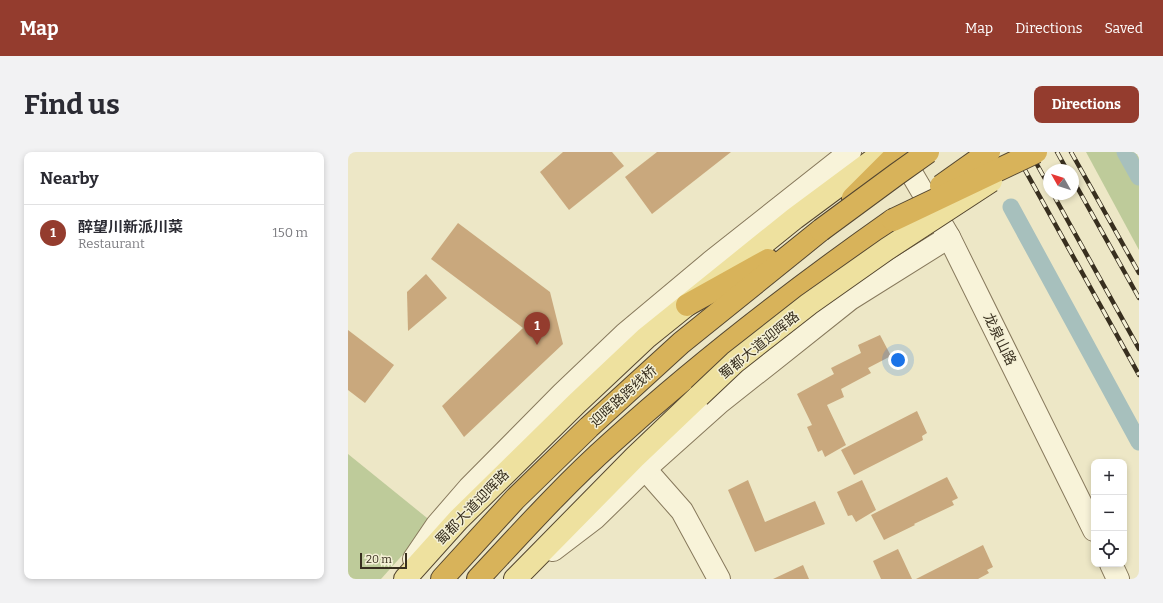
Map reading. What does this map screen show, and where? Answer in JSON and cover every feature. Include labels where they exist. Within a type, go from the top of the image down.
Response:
[{"type":"highway","points":[[821,230],[899,152]]},
{"type":"highway","points":[[687,305],[821,230],[928,152]]},
{"type":"highway","points":[[735,362],[840,257],[989,152]]},
{"type":"highway","points":[[893,220],[1036,152]]},
{"type":"highway","name":"迎晖路跨线桥","points":[[442,579],[516,499],[589,427],[681,343],[821,230]]},
{"type":"highway","name":"迎晖路跨线桥","points":[[478,579],[542,510],[610,444],[689,374],[840,257]]},
{"type":"main road","name":"蜀都大道迎晖路","points":[[405,579],[458,520],[577,403],[646,338],[795,218],[884,152]]},
{"type":"main road","name":"蜀都大道迎晖路","points":[[515,579],[635,457],[735,362],[809,304],[887,249],[1036,152]]},
{"type":"street","points":[[400,579],[437,525],[469,488],[624,334],[711,262],[850,152]]},
{"type":"street","name":"龙泉山路","points":[[899,152],[949,237],[1091,524]]},
{"type":"street","points":[[515,579],[595,518],[645,469],[720,402],[850,299],[949,237]]},
{"type":"street","points":[[645,469],[682,511],[719,579]]},
{"type":"street","points":[[1112,567],[1118,579]]},
{"type":"green space","points":[[1086,152],[1139,152],[1139,250]]},
{"type":"green space","points":[[348,454],[432,522],[381,579],[348,579]]},
{"type":"building","points":[[563,152],[612,152],[624,166],[569,210],[540,172]]},
{"type":"building","points":[[657,152],[731,152],[652,214],[625,177]]},
{"type":"building","points":[[458,223],[550,292],[563,344],[464,437],[442,406],[523,328],[431,259]]},
{"type":"building","points":[[426,274],[447,298],[408,331],[407,292]]},
{"type":"building","points":[[348,330],[394,365],[365,403],[348,390]]},
{"type":"building","points":[[880,335],[891,356],[868,368],[871,373],[841,389],[844,397],[827,405],[846,445],[825,457],[822,450],[818,452],[807,427],[812,425],[797,394],[834,374],[831,368],[861,353],[858,345]]},
{"type":"building","points":[[917,411],[927,433],[922,436],[923,440],[854,475],[841,450]]},
{"type":"building","points":[[947,477],[958,498],[952,501],[954,505],[884,540],[871,515]]},
{"type":"building","points":[[748,480],[765,522],[815,501],[825,524],[755,552],[728,490]]},
{"type":"building","points":[[862,480],[876,510],[856,522],[852,515],[848,516],[837,492]]},
{"type":"building","points":[[983,545],[993,567],[987,570],[989,573],[978,579],[916,579]]},
{"type":"building","points":[[898,549],[912,579],[881,579],[873,561]]},
{"type":"building","points":[[803,565],[809,579],[773,579]]},
{"type":"waterway","points":[[1125,152],[1139,177]]},
{"type":"waterway","points":[[1011,207],[1139,442]]},
{"type":"railway","points":[[1015,152],[1139,375]]},
{"type":"railway","points":[[1030,152],[1043,175]]},
{"type":"railway","points":[[1057,152],[1064,164]]},
{"type":"railway","points":[[1071,152],[1139,273]]},
{"type":"railway","points":[[1079,191],[1139,298]]},
{"type":"railway","points":[[1056,200],[1139,349]]},
{"type":"place","name":"醉望川新派川菜","points":[[537,345]]}]
